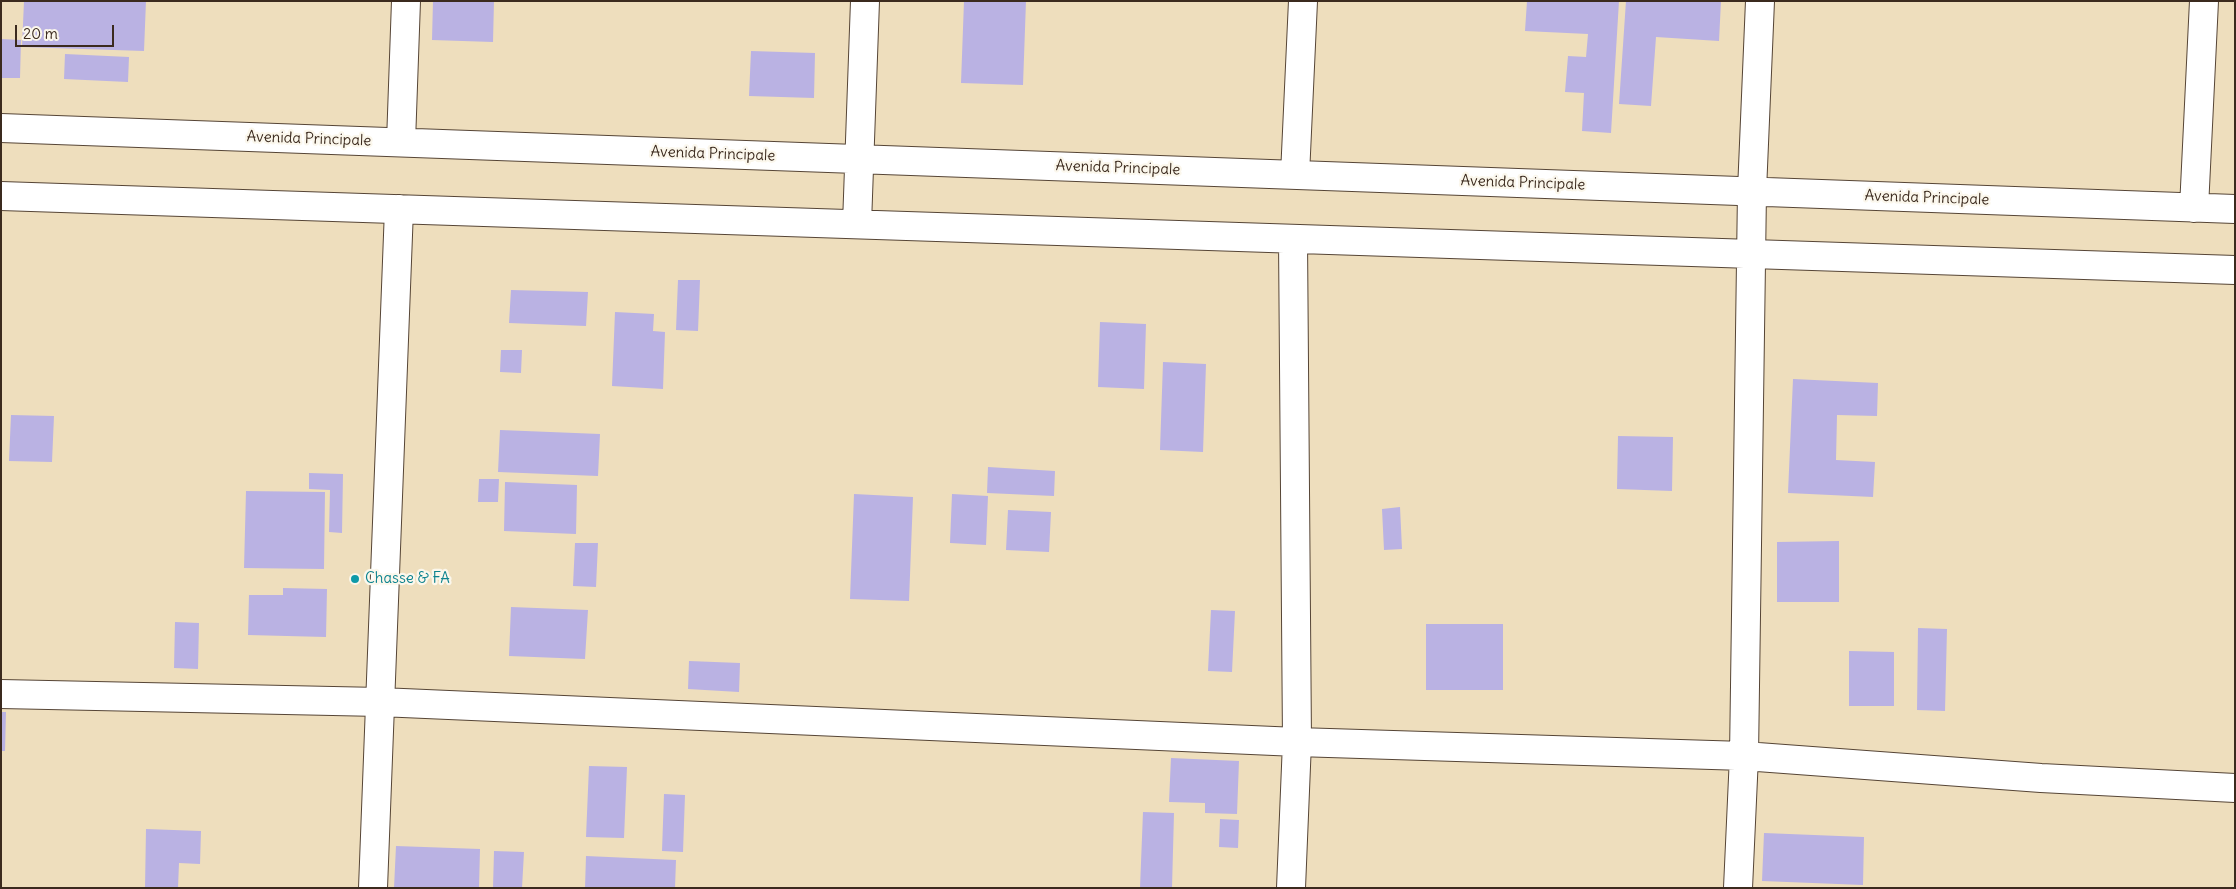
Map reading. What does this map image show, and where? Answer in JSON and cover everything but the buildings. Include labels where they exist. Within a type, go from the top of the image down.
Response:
[{"type":"street","points":[[401,142],[406,1]]},
{"type":"street","points":[[857,224],[865,1]]},
{"type":"street","points":[[1295,175],[1303,1]]},
{"type":"street","points":[[1738,888],[1744,756],[1752,191],[1760,1]]},
{"type":"street","points":[[2194,208],[2204,1]]},
{"type":"street","name":"Avenida Principale","points":[[1,128],[2235,209]]},
{"type":"street","points":[[1,196],[2235,270]]},
{"type":"street","points":[[373,888],[398,209]]},
{"type":"street","points":[[1291,888],[1297,742],[1293,239]]},
{"type":"street","points":[[1,694],[380,702],[1297,742],[1744,756],[2041,778],[2235,788]]},
{"type":"place","name":"Chasse & FA","points":[[355,579]]}]
